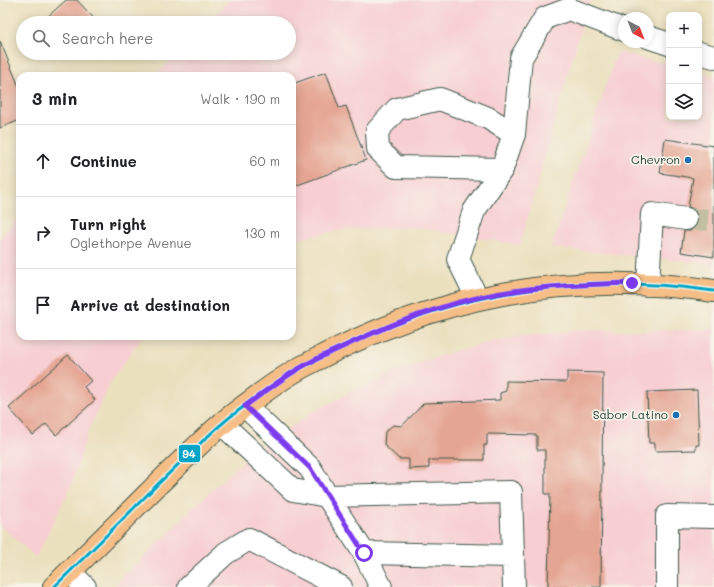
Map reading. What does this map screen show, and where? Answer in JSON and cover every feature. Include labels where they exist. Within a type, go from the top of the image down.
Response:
[{"type":"main road","points":[[54,587],[190,453],[222,424],[245,406],[300,368],[334,350],[389,325],[477,298],[519,290],[574,284],[632,283],[714,291]]},
{"type":"lane","points":[[477,298],[458,259],[474,212],[502,169],[514,134],[521,58],[545,18],[569,8],[618,28]]},
{"type":"lane","points":[[654,39],[666,43]]},
{"type":"lane","points":[[702,53],[714,57]]},
{"type":"lane","points":[[502,169],[396,167],[378,149],[377,131],[397,109],[440,99],[488,118],[514,134]]},
{"type":"lane","points":[[648,285],[652,214],[686,219]]},
{"type":"lane","points":[[245,406],[310,468],[364,553],[381,587]]},
{"type":"lane","points":[[222,424],[293,490],[327,496],[511,492],[514,587]]},
{"type":"lane","points":[[668,587],[667,516],[714,518]]},
{"type":"lane","points":[[195,585],[226,553],[249,539],[341,587]]},
{"type":"lane","points":[[364,553],[513,556]]},
{"type":"lane","points":[[70,572],[85,587]]},
{"type":"shaded area","points":[[229,0],[591,0],[577,42],[520,245],[413,227],[341,230],[296,239],[296,72],[160,72],[171,60],[296,60],[296,16],[214,16]]},
{"type":"shaded area","points":[[617,52],[666,64],[666,120],[702,120],[702,73],[714,76],[714,264],[551,248]]},
{"type":"shaded area","points":[[16,221],[16,340],[140,340],[113,378],[89,429],[72,484],[36,557],[0,526],[0,238]]},
{"type":"shaded area","points":[[714,329],[714,587],[113,587],[217,485],[245,460],[310,414],[350,392],[396,372],[442,355],[491,341],[532,335],[583,330],[625,331]]},
{"type":"building","points":[[66,0],[77,0],[92,16],[48,16]]},
{"type":"building","points":[[0,41],[16,79],[16,122],[0,128]]},
{"type":"building","points":[[326,72],[339,108],[346,106],[366,160],[296,186],[296,83]]},
{"type":"building","points":[[665,139],[714,146],[714,257],[681,252],[684,231],[690,231],[696,227],[698,221],[698,215],[694,209],[688,207],[693,178],[660,173]]},
{"type":"building","points":[[68,355],[91,381],[84,387],[95,400],[56,435],[46,424],[33,435],[9,408]]},
{"type":"building","points":[[567,372],[603,373],[601,587],[548,587],[550,494],[545,494],[545,450],[537,450],[537,435],[487,434],[487,445],[484,445],[484,460],[429,460],[429,468],[409,469],[409,459],[399,459],[384,445],[385,432],[393,425],[402,426],[424,403],[500,400],[500,393],[506,391],[506,381],[567,382]]},
{"type":"building","points":[[697,390],[699,445],[696,445],[696,450],[655,451],[655,443],[649,443],[647,392]]},
{"type":"tunnel","points":[[686,219],[714,220]]},
{"type":"transit line","name":"94","points":[[54,587],[193,450],[230,417],[292,372],[351,342],[401,322],[451,306],[502,294],[553,287],[605,284],[659,285],[714,291]]},
{"type":"place","name":"Chevron","points":[[688,160]]},
{"type":"place","name":"Sabor Latino","points":[[676,415]]},
{"type":"route","points":[[364,553],[310,468],[245,406],[300,368],[334,350],[389,325],[441,308],[519,290],[574,284],[632,283]]}]
